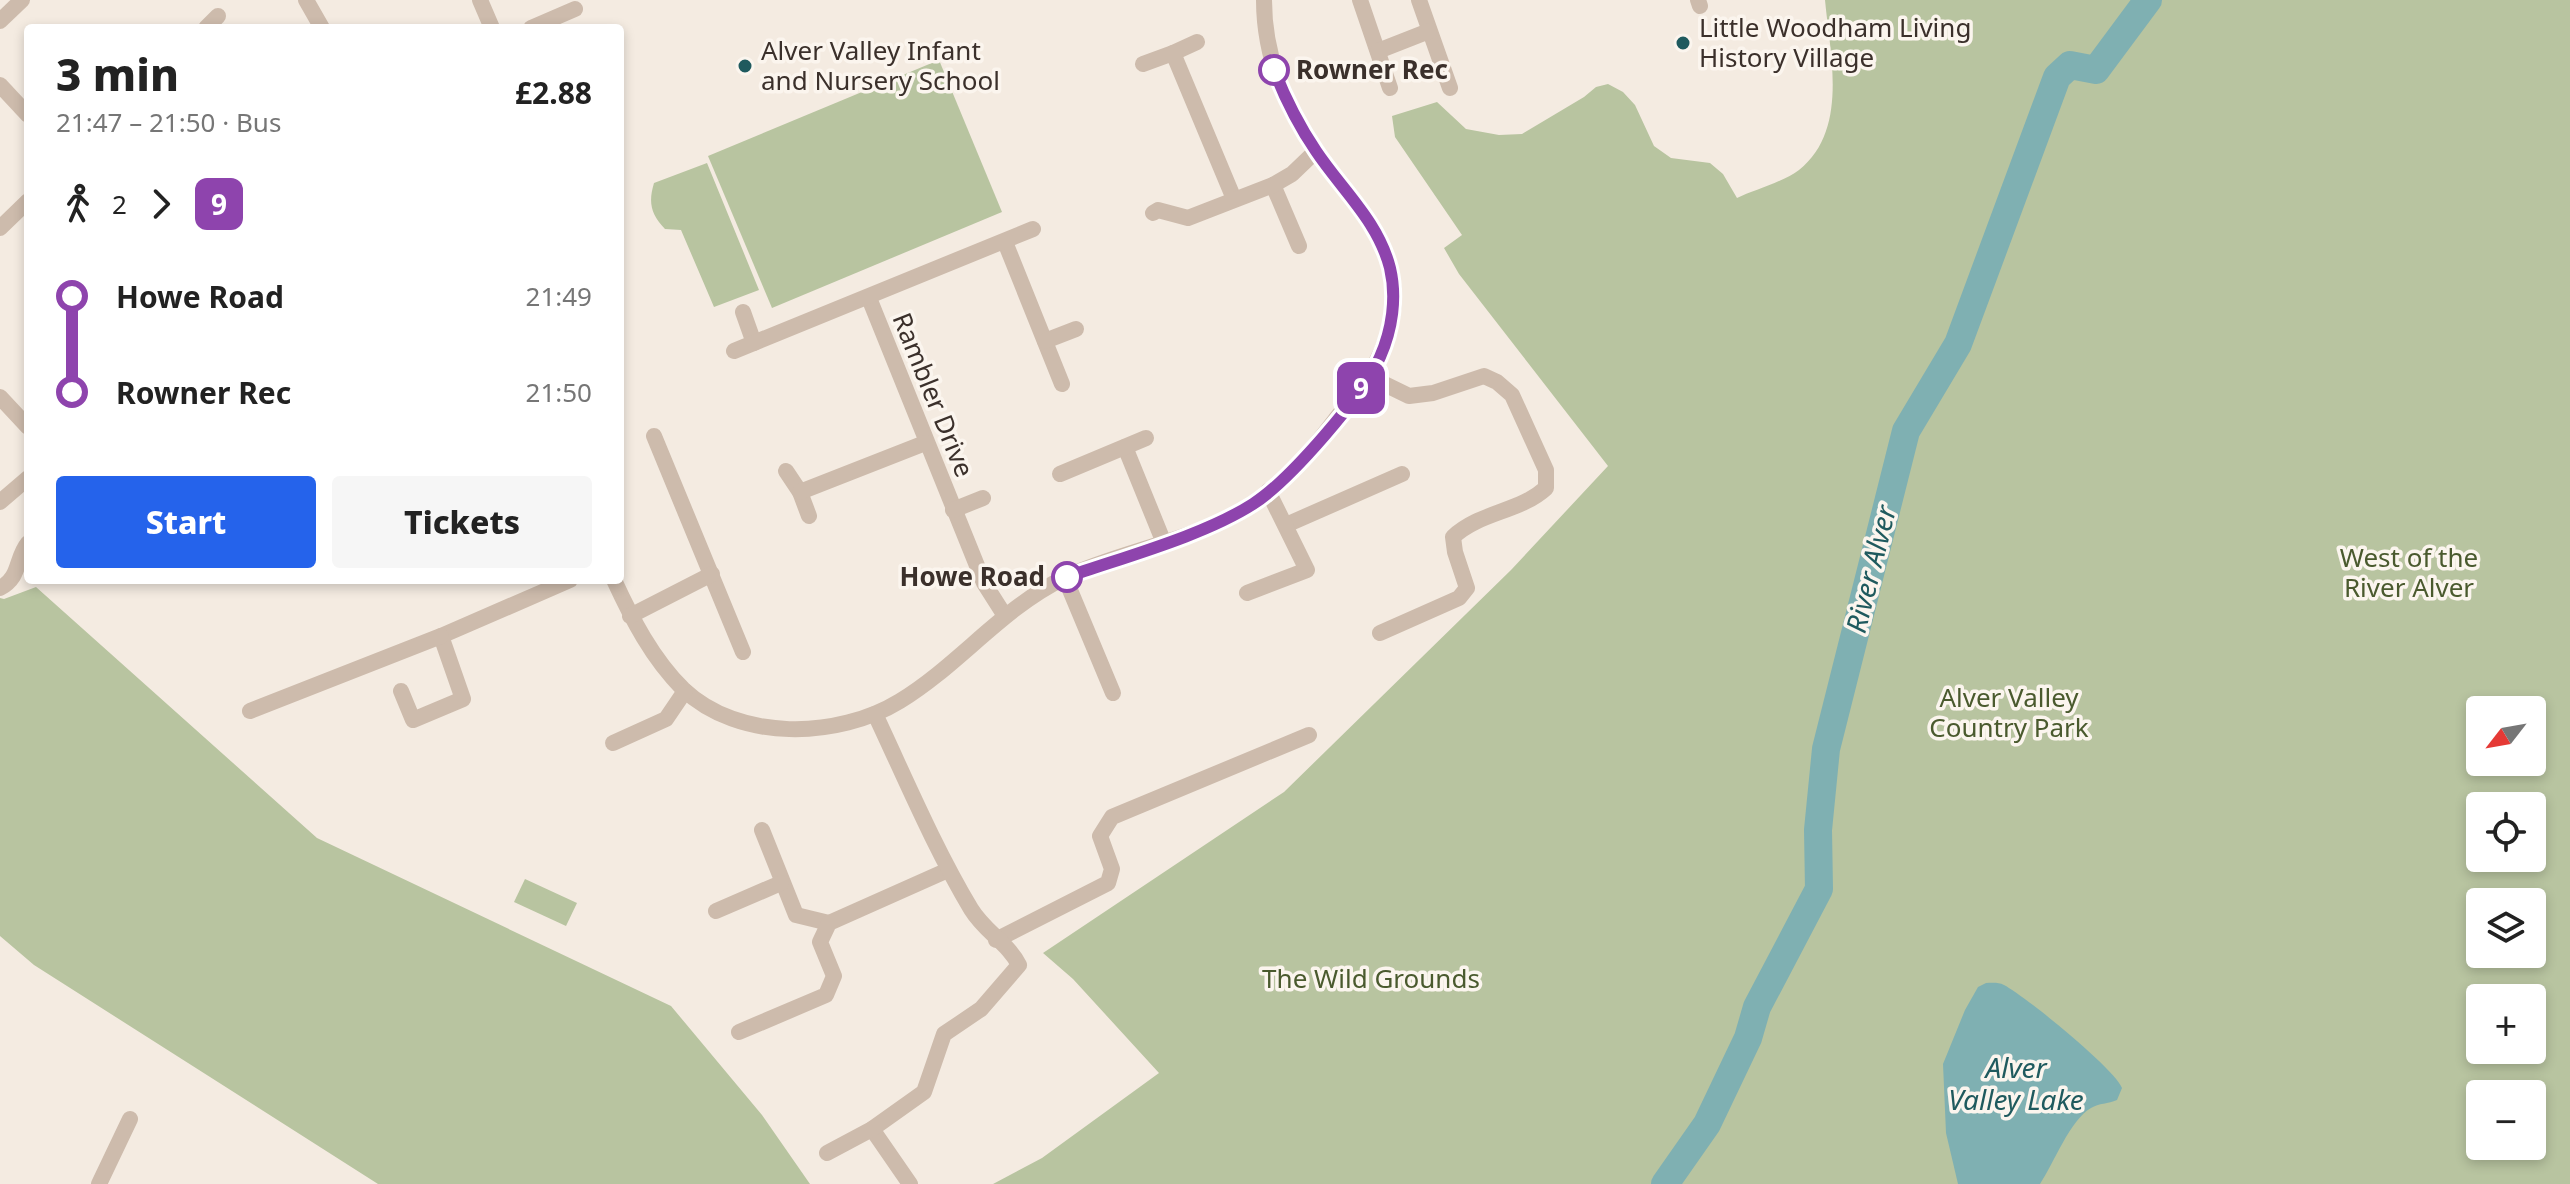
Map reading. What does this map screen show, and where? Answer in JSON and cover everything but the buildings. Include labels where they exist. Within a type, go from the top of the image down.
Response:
[{"type":"street","points":[[0,21],[22,0]]},
{"type":"street","points":[[306,0],[320,24]]},
{"type":"street","points":[[480,0],[490,24]]},
{"type":"street","points":[[616,584],[630,616],[655,656],[685,691],[713,709],[743,721],[778,729],[839,726],[875,714],[900,701],[1005,616],[1065,578],[1164,543],[1254,503],[1305,458],[1370,377],[1381,357],[1391,324],[1394,296],[1390,267],[1377,234],[1359,205],[1316,151],[1287,101],[1273,69],[1266,40],[1264,0]]},
{"type":"street","points":[[1360,0],[1390,88]]},
{"type":"street","points":[[1419,0],[1450,88]]},
{"type":"street","points":[[540,24],[575,9]]},
{"type":"street","points":[[1378,51],[1429,31]]},
{"type":"street","points":[[1143,64],[1197,42]]},
{"type":"street","points":[[1173,53],[1234,199]]},
{"type":"street","points":[[0,85],[24,111]]},
{"type":"street","points":[[1153,213],[1158,210],[1188,218],[1273,185],[1292,174],[1316,151]]},
{"type":"street","points":[[1273,185],[1299,246]]},
{"type":"street","points":[[0,228],[24,206]]},
{"type":"street","points":[[734,351],[1033,229]]},
{"type":"street","points":[[1005,242],[1062,384]]},
{"type":"street","name":"Rambler Drive","points":[[869,298],[984,583],[1005,616]]},
{"type":"street","points":[[743,312],[754,343]]},
{"type":"street","points":[[1045,341],[1076,329]]},
{"type":"street","points":[[1370,377],[1409,396],[1433,393],[1484,376],[1497,382],[1512,395],[1546,470],[1546,488],[1534,499],[1463,527],[1453,537],[1467,588],[1459,598],[1380,633]]},
{"type":"street","points":[[0,397],[24,423]]},
{"type":"street","points":[[654,436],[743,652]]},
{"type":"street","points":[[1060,474],[1146,438]]},
{"type":"street","points":[[800,492],[925,443]]},
{"type":"street","points":[[1125,447],[1164,543]]},
{"type":"street","points":[[786,471],[800,492],[809,516]]},
{"type":"street","points":[[1286,525],[1402,474]]},
{"type":"street","points":[[0,502],[24,481]]},
{"type":"street","points":[[1247,593],[1307,570],[1268,491]]},
{"type":"street","name":"Rambler Drive","points":[[953,510],[983,498]]},
{"type":"street","points":[[0,588],[9,583],[18,571],[24,548]]},
{"type":"street","points":[[630,616],[712,574]]},
{"type":"street","points":[[1065,578],[1113,693]]},
{"type":"street","points":[[250,711],[441,636],[561,584]]},
{"type":"street","points":[[401,691],[413,720],[463,699],[441,636]]},
{"type":"street","points":[[613,743],[666,719],[685,691]]},
{"type":"street","points":[[827,1153],[872,1129],[924,1092],[944,1034],[981,1009],[1019,965],[1013,952],[996,940],[978,919],[948,870],[875,714]]},
{"type":"street","points":[[996,940],[1108,883],[1112,869],[1100,836],[1112,817],[1309,735]]},
{"type":"street","points":[[762,830],[796,915],[829,923],[948,870]]},
{"type":"street","points":[[716,911],[781,883]]},
{"type":"street","points":[[739,1032],[826,995],[834,976],[820,942],[829,923]]},
{"type":"street","points":[[99,1184],[130,1119]]},
{"type":"street","points":[[872,1129],[910,1184]]},
{"type":"green space","name":"Alver Valley Country Park","points":[[1825,0],[2570,0],[2570,1184],[993,1184],[1042,1158],[1159,1073],[1073,979],[1043,953],[1284,792],[1511,570],[1608,466],[1459,274],[1444,248],[1462,235],[1395,137],[1392,116],[1437,102],[1466,129],[1499,135],[1522,134],[1596,87],[1608,84],[1623,92],[1635,105],[1654,146],[1671,158],[1710,163],[1723,174],[1737,198],[1793,174],[1815,153],[1831,113],[1832,67]]},
{"type":"green space","points":[[939,60],[1002,212],[772,308],[708,156]]},
{"type":"green space","points":[[707,163],[759,290],[714,307],[681,230],[665,229],[654,213],[651,202],[654,183]]},
{"type":"green space","points":[[36,587],[317,838],[671,1006],[762,1115],[810,1184],[378,1184],[34,965],[0,936],[0,598]]},
{"type":"green space","points":[[525,879],[577,903],[566,926],[514,902]]},
{"type":"water","name":"Alver Valley Lake","points":[[1986,983],[2004,985],[2030,1003],[2104,1065],[2122,1088],[2117,1100],[2091,1108],[2076,1122],[2040,1184],[1958,1184],[1946,1133],[1943,1064],[1965,1010],[1978,987]]},
{"type":"waterway","name":"River Alver","points":[[1665,1184],[1707,1124],[1748,1038],[1757,1007],[1819,889],[1818,830],[1826,749],[1906,431],[1958,344],[2057,77],[2070,65],[2096,70],[2148,0]]},
{"type":"bus line","name":"9","points":[[1067,577],[1164,543],[1254,503],[1305,458],[1370,377],[1381,357],[1391,324],[1394,296],[1390,267],[1377,234],[1359,205],[1316,151],[1287,101],[1274,70]]},
{"type":"place","name":"Little Woodham Living History Village","points":[[1683,43]]},
{"type":"place","name":"Alver Valley Infant and Nursery School","points":[[745,66]]},
{"type":"place","name":"Rowner Rec","points":[[1274,70]]},
{"type":"place","name":"Howe Road","points":[[1067,577]]},
{"type":"park label","name":"West of the River Alver","points":[[2409,573]]},
{"type":"park label","name":"The Wild Grounds","points":[[1371,979]]}]
